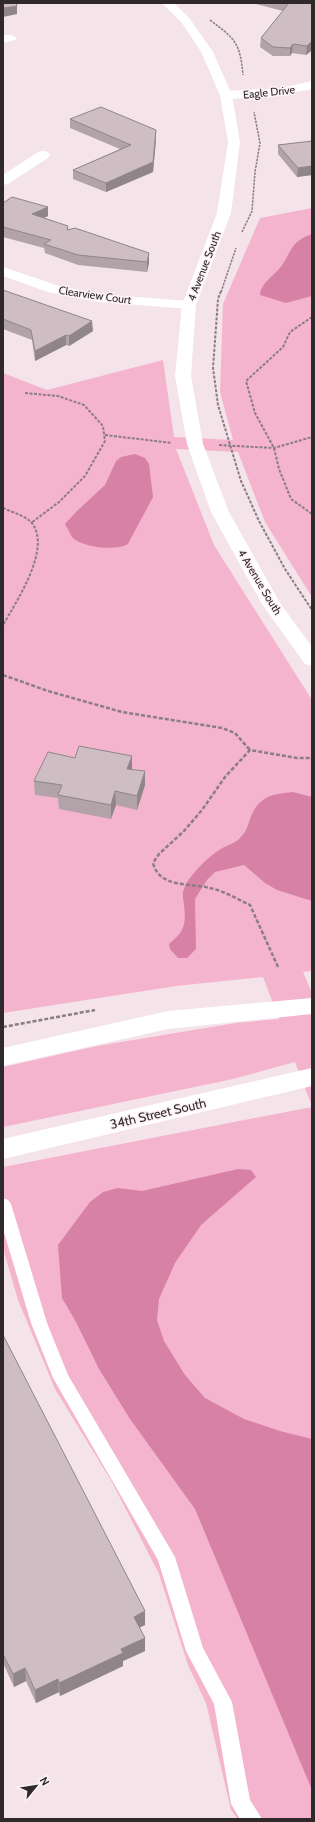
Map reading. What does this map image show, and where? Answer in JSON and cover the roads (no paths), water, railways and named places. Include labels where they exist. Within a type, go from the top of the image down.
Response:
[{"type":"street","name":"4 Avenue South","points":[[168,3],[186,21],[206,52],[226,95],[234,142],[224,213],[189,305],[183,376],[195,444],[220,512],[271,604],[312,660]]},
{"type":"street","name":"Eagle Drive","points":[[226,95],[249,95],[297,90],[312,85]]},
{"type":"street","points":[[3,181],[43,155]]},
{"type":"street","name":"Clearview Court","points":[[3,271],[53,289],[99,298],[189,305]]},
{"type":"street","points":[[3,1057],[168,1020],[312,1006]]},
{"type":"street","name":"34th Street South","points":[[3,1149],[312,1077]]},
{"type":"lane","points":[[3,1204],[39,1323],[61,1378],[166,1557],[195,1651],[223,1702],[241,1804],[252,1819]]}]
